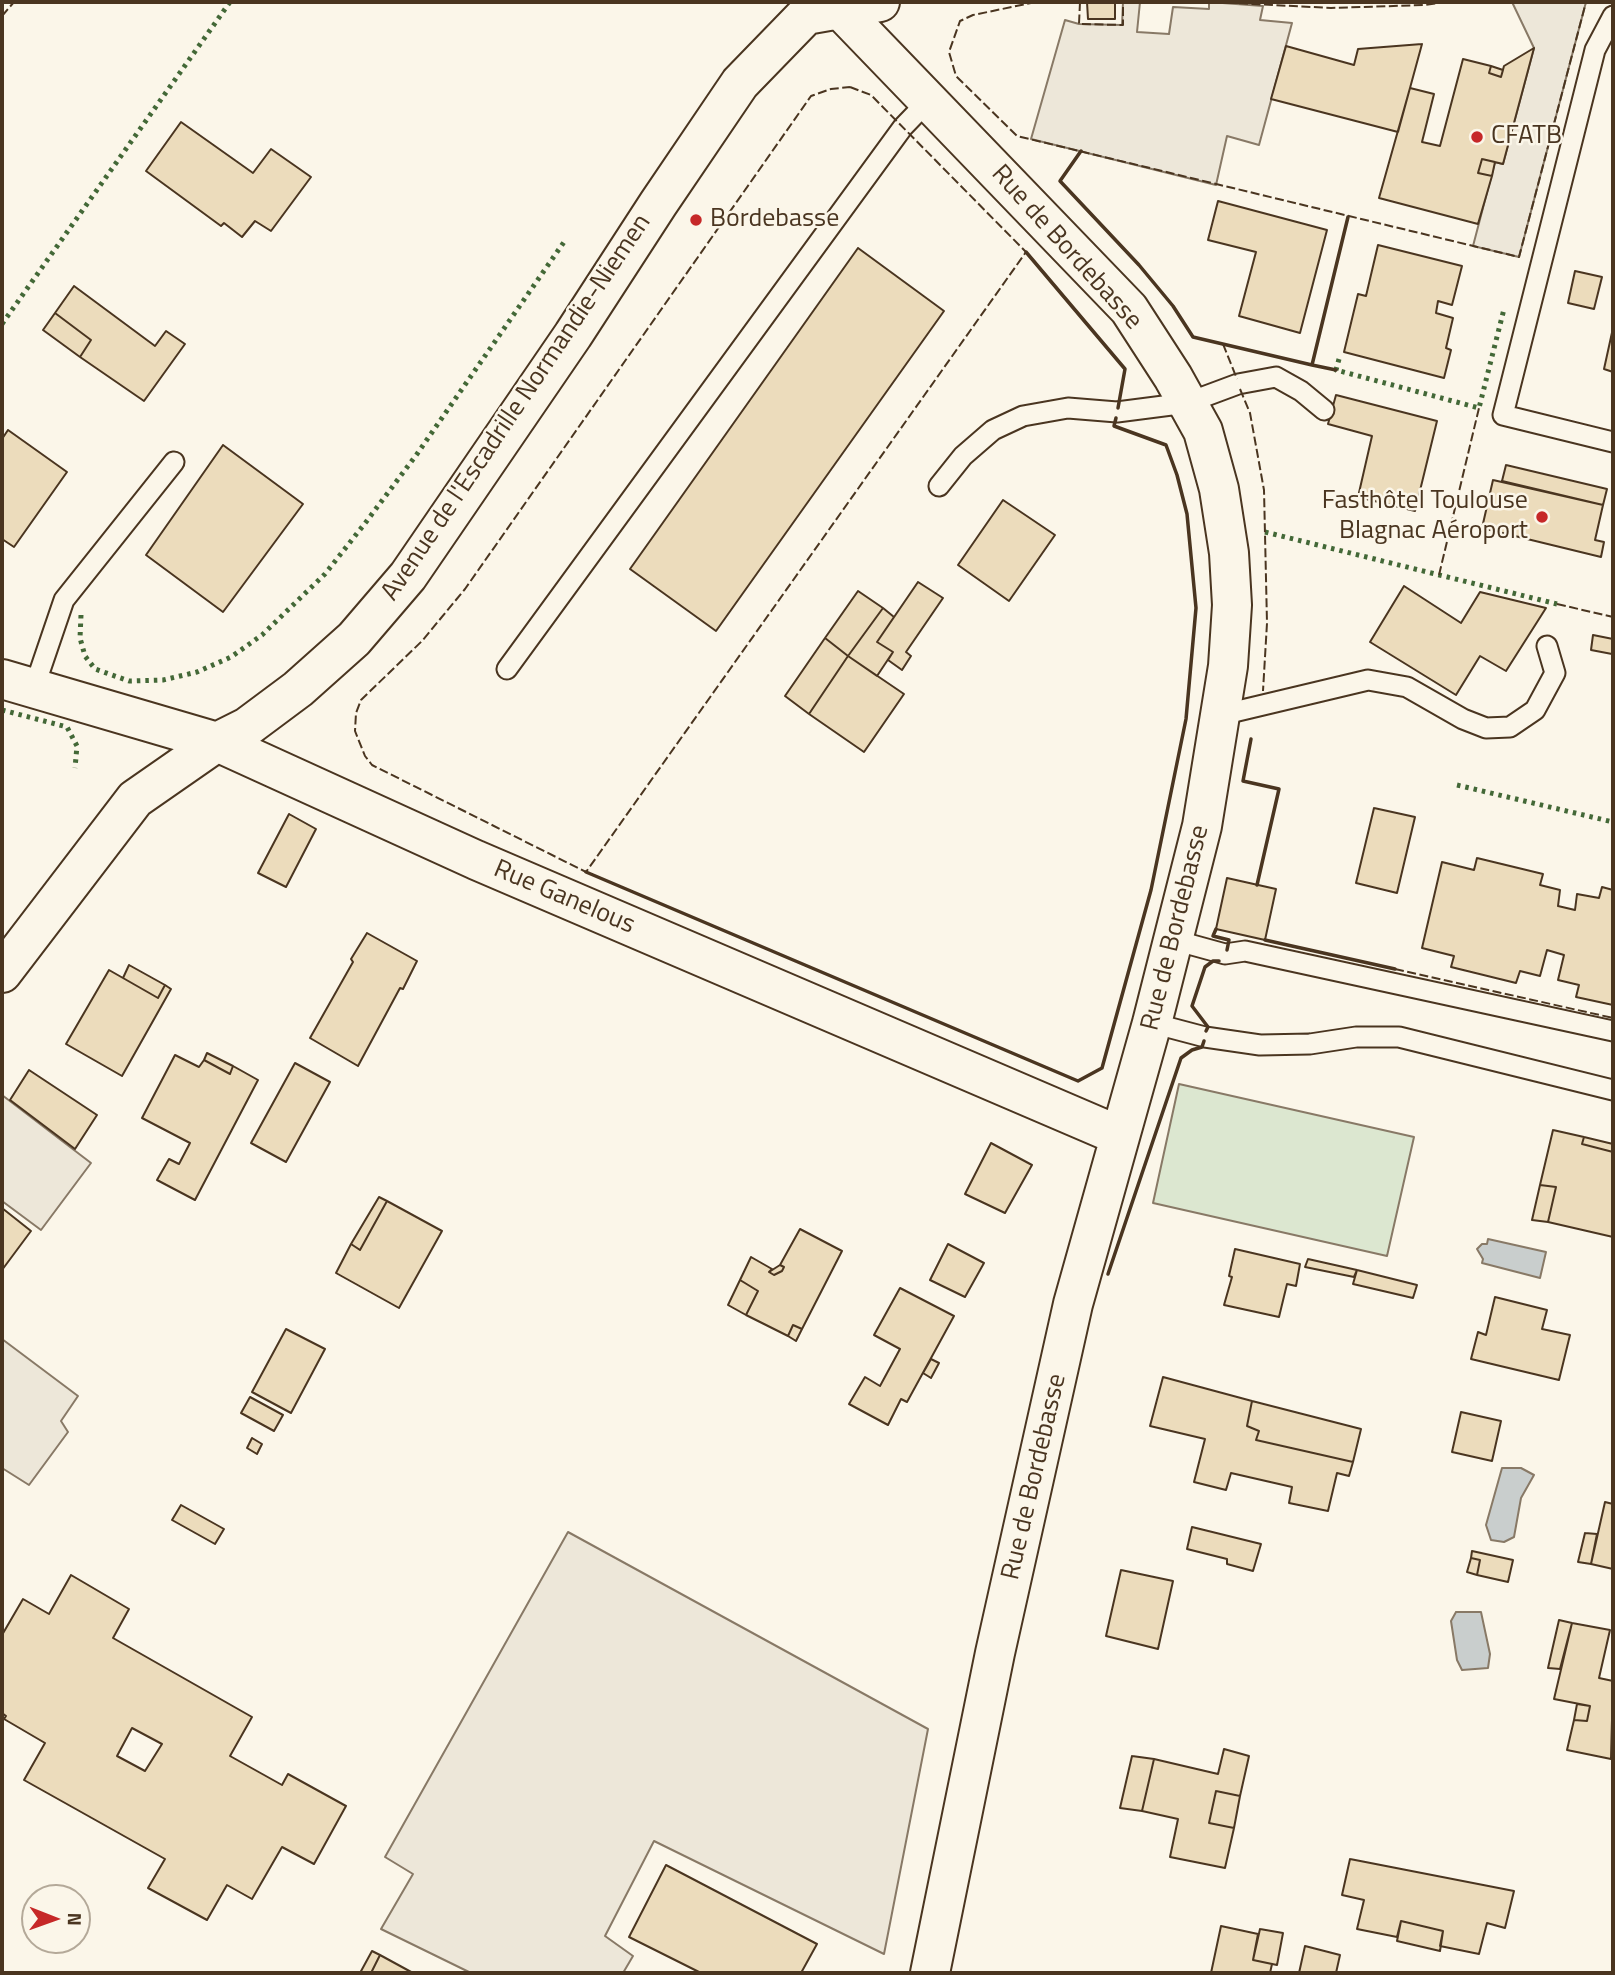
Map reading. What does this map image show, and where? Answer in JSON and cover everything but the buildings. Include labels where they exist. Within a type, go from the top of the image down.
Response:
[{"type":"street","name":"Avenue de l'Escadrille Normandie-Niemen","points":[[2,973],[135,799],[217,743],[247,727],[298,689],[354,639],[399,587],[573,335],[657,204],[740,83],[806,15],[837,6],[880,2]]},
{"type":"street","name":"Rue de Bordebasse","points":[[837,6],[1129,309],[1203,431],[1219,489],[1229,553],[1232,605],[1228,666],[1202,826],[1152,1023],[1073,1304],[995,1653],[930,1973]]},
{"type":"street","name":"Rue Ganelous","points":[[18,683],[217,743],[477,860],[1120,1136]]},
{"type":"lane","points":[[1613,16],[1595,50],[1503,415],[1613,442]]},
{"type":"lane","points":[[507,669],[903,127],[929,100]]},
{"type":"lane","points":[[939,485],[962,456],[993,430],[1023,416],[1068,408],[1117,412],[1187,403],[1238,384],[1276,377],[1301,391],[1324,410]]},
{"type":"lane","points":[[18,683],[64,600],[174,462]]},
{"type":"lane","points":[[1221,715],[1368,680],[1407,687],[1463,719],[1486,728],[1510,727],[1535,710],[1555,673],[1547,646]]},
{"type":"lane","points":[[1174,940],[1225,954],[1245,951],[1613,1031]]},
{"type":"lane","points":[[1152,1023],[1205,1037],[1260,1045],[1310,1044],[1356,1037],[1399,1037],[1613,1090]]},
{"type":"green space","points":[[1179,1084],[1414,1137],[1387,1256],[1153,1203]]},
{"type":"shaded area","points":[[1123,2],[1140,2],[1137,32],[1169,34],[1173,7],[1209,9],[1209,2],[1263,6],[1260,20],[1292,23],[1259,145],[1227,136],[1216,185],[1031,139],[1065,20],[1079,24],[1122,25]]},
{"type":"shaded area","points":[[1512,2],[1586,2],[1519,257],[1473,246],[1495,162],[1503,164],[1534,48]]},
{"type":"shaded area","points":[[2,1095],[91,1163],[41,1230],[2,1201]]},
{"type":"shaded area","points":[[1488,1239],[1546,1252],[1540,1278],[1482,1263],[1483,1259],[1477,1249],[1482,1244],[1487,1244]]},
{"type":"shaded area","points":[[2,1339],[78,1396],[61,1421],[68,1432],[29,1485],[2,1468]]},
{"type":"shaded area","points":[[1502,1468],[1521,1468],[1534,1475],[1521,1498],[1514,1537],[1504,1542],[1491,1540],[1486,1525]]},
{"type":"shaded area","points":[[568,1532],[928,1729],[884,1954],[654,1841],[605,1936],[633,1956],[623,1973],[471,1973],[381,1929],[413,1874],[385,1857]]},
{"type":"shaded area","points":[[1456,1612],[1481,1612],[1490,1654],[1488,1668],[1462,1670],[1457,1660],[1451,1621]]},
{"type":"hedge","points":[[2,324],[230,2]]},
{"type":"hedge","points":[[81,615],[80,638],[85,656],[95,669],[129,681],[163,680],[197,672],[231,657],[262,635],[325,574],[366,522],[417,454],[564,242]]},
{"type":"hedge","points":[[1339,359],[1336,370],[1479,408],[1504,309]]},
{"type":"hedge","points":[[1265,532],[1557,604]]},
{"type":"hedge","points":[[2,710],[67,727],[77,746],[75,768]]},
{"type":"hedge","points":[[1457,785],[1613,822]]},
{"type":"fence","points":[[2,16],[14,2]]},
{"type":"fence","points":[[1036,2],[973,15],[960,21],[949,52],[956,76],[1017,136],[1519,257],[1586,2]]},
{"type":"fence","points":[[1080,2],[1079,24],[1123,25],[1123,2]]},
{"type":"fence","points":[[1214,2],[1331,8],[1445,2]]},
{"type":"fence","points":[[850,87],[871,95],[1026,252],[586,872],[372,765],[365,756],[355,731],[356,713],[361,700],[422,641],[465,589],[811,96],[831,89],[850,87]]},
{"type":"fence","points":[[1223,344],[1237,379]]},
{"type":"fence","points":[[1240,389],[1250,413],[1264,490],[1267,623],[1263,691]]},
{"type":"fence","points":[[1439,575],[1479,408]]},
{"type":"fence","points":[[1557,604],[1613,617]]},
{"type":"fence","points":[[1395,969],[1613,1018]]},
{"type":"wall","points":[[1081,151],[1060,181],[1139,265],[1173,306],[1193,337],[1312,365],[1348,217]]},
{"type":"wall","points":[[1026,252],[1125,369],[1118,408]]},
{"type":"wall","points":[[1312,365],[1336,370]]},
{"type":"wall","points":[[586,872],[1078,1081],[1102,1068],[1151,890],[1186,719],[1196,608],[1187,514],[1166,445],[1114,426],[1116,418]]},
{"type":"wall","points":[[1251,739],[1243,781],[1279,789],[1257,885]]},
{"type":"wall","points":[[1216,929],[1213,936],[1229,940],[1227,950]]},
{"type":"wall","points":[[1265,940],[1395,969]]},
{"type":"wall","points":[[1206,1031],[1208,1027],[1192,1006],[1205,967],[1213,961],[1219,961]]},
{"type":"wall","points":[[1108,1274],[1181,1058],[1202,1047],[1204,1041]]},
{"type":"place","name":"CFATB","points":[[1477,137]]},
{"type":"place","name":"Bordebasse","points":[[696,220]]},
{"type":"place","name":"Fasthôtel Toulouse Blagnac Aéroport","points":[[1542,517]]}]
